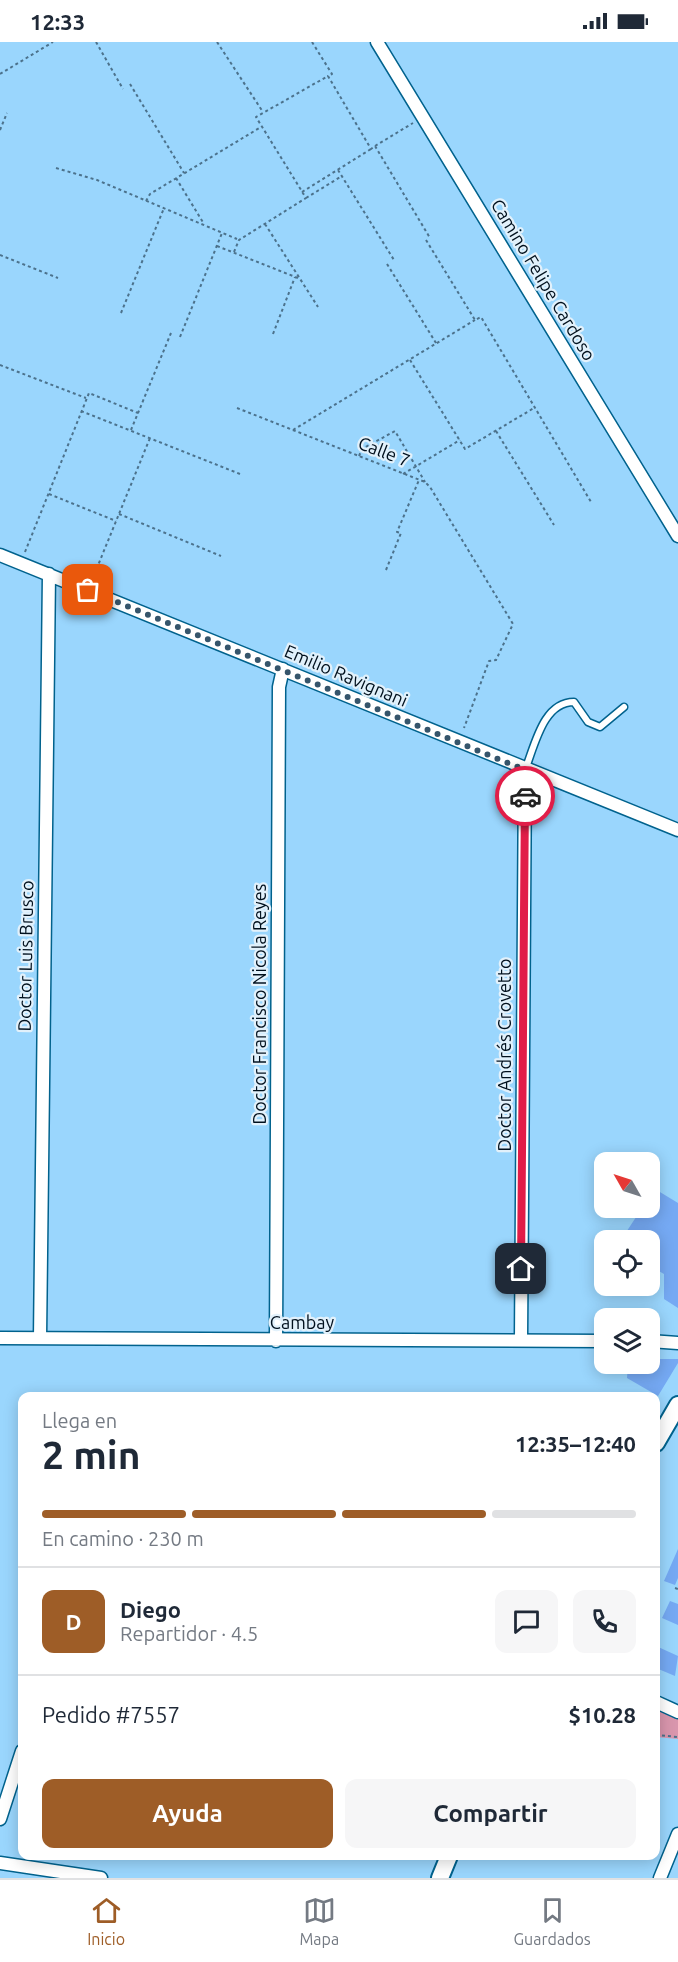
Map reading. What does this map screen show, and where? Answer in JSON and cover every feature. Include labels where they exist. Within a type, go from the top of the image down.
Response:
[{"type":"main road","points":[[660,1436],[678,1405]]},
{"type":"main road","points":[[440,1878],[447,1860]]},
{"type":"street","name":"Camino Felipe Cardoso","points":[[377,42],[678,536]]},
{"type":"street","name":"Emilio Ravignani","points":[[0,555],[525,770],[678,830]]},
{"type":"street","name":"Doctor Luis Brusco","points":[[40,1338],[50,574]]},
{"type":"street","name":"Doctor Francisco Nicola Reyes","points":[[276,1341],[279,687],[283,669]]},
{"type":"street","name":"Doctor Andrés Crovetto","points":[[521,1340],[525,770]]},
{"type":"street","name":"Cambay","points":[[0,1338],[594,1341]]},
{"type":"street","points":[[660,1342],[678,1343]]},
{"type":"street","points":[[660,1704],[678,1712]]},
{"type":"street","points":[[0,1819],[18,1763]]},
{"type":"street","points":[[660,1878],[678,1834]]},
{"type":"street","points":[[0,1863],[101,1878]]},
{"type":"lane","points":[[525,770],[549,712],[563,702],[574,702],[588,722],[600,727],[624,706]]},
{"type":"path","points":[[0,74],[53,42]]},
{"type":"path","points":[[96,42],[123,89]]},
{"type":"path","points":[[217,42],[263,113]]},
{"type":"path","points":[[306,198],[256,117],[332,74],[312,42]]},
{"type":"path","points":[[328,76],[371,149]]},
{"type":"path","points":[[130,84],[184,173]]},
{"type":"path","points":[[0,130],[7,112]]},
{"type":"path","points":[[302,192],[423,117]]},
{"type":"path","points":[[147,201],[150,194],[261,127]]},
{"type":"path","points":[[375,146],[475,320]]},
{"type":"path","points":[[56,168],[97,180],[239,240]]},
{"type":"path","points":[[338,170],[394,260]]},
{"type":"path","points":[[234,252],[239,240],[342,176]]},
{"type":"path","points":[[176,178],[205,226]]},
{"type":"path","points":[[121,313],[164,208]]},
{"type":"path","points":[[266,224],[318,307]]},
{"type":"path","points":[[180,337],[222,233]]},
{"type":"path","points":[[217,246],[299,278]]},
{"type":"path","points":[[0,255],[58,278]]},
{"type":"path","points":[[387,264],[436,344]]},
{"type":"path","points":[[273,334],[295,277]]},
{"type":"path","points":[[293,430],[481,317],[591,502]]},
{"type":"path","points":[[131,431],[171,333]]},
{"type":"path","points":[[410,360],[465,449],[534,408]]},
{"type":"path","points":[[0,364],[86,398]]},
{"type":"path","points":[[21,563],[88,393],[138,413]]},
{"type":"path","name":"Calle 7","points":[[237,408],[425,482],[513,624],[496,660],[489,661],[458,742]]},
{"type":"path","points":[[81,411],[240,474]]},
{"type":"path","points":[[496,430],[554,525]]},
{"type":"path","points":[[359,456],[362,449],[395,431],[425,482]]},
{"type":"path","points":[[88,590],[150,438]]},
{"type":"path","points":[[403,474],[460,440]]},
{"type":"path","points":[[386,570],[401,533],[397,532],[419,480]]},
{"type":"path","points":[[49,494],[116,521]]},
{"type":"path","points":[[119,514],[220,556]]},
{"type":"path","points":[[660,1735],[678,1737]]},
{"type":"shaded area","points":[[660,1711],[678,1719],[678,1739],[660,1737]]},
{"type":"building","points":[[660,1192],[678,1203],[678,1308],[664,1299],[664,1274],[660,1272],[660,1230],[628,1230],[635,1218],[660,1218]]},
{"type":"building","points":[[660,1359],[678,1359],[678,1363],[660,1393],[651,1392],[627,1378],[627,1374],[660,1374]]},
{"type":"building","points":[[678,1549],[678,1578],[675,1585],[664,1581]]},
{"type":"building","points":[[670,1601],[678,1604],[678,1625],[662,1618]]},
{"type":"building","points":[[660,1648],[678,1656],[675,1676],[660,1670]]},
{"type":"way so far","points":[[88,590],[525,770],[525,796]]},
{"type":"route","points":[[521,1269],[525,796]]}]
